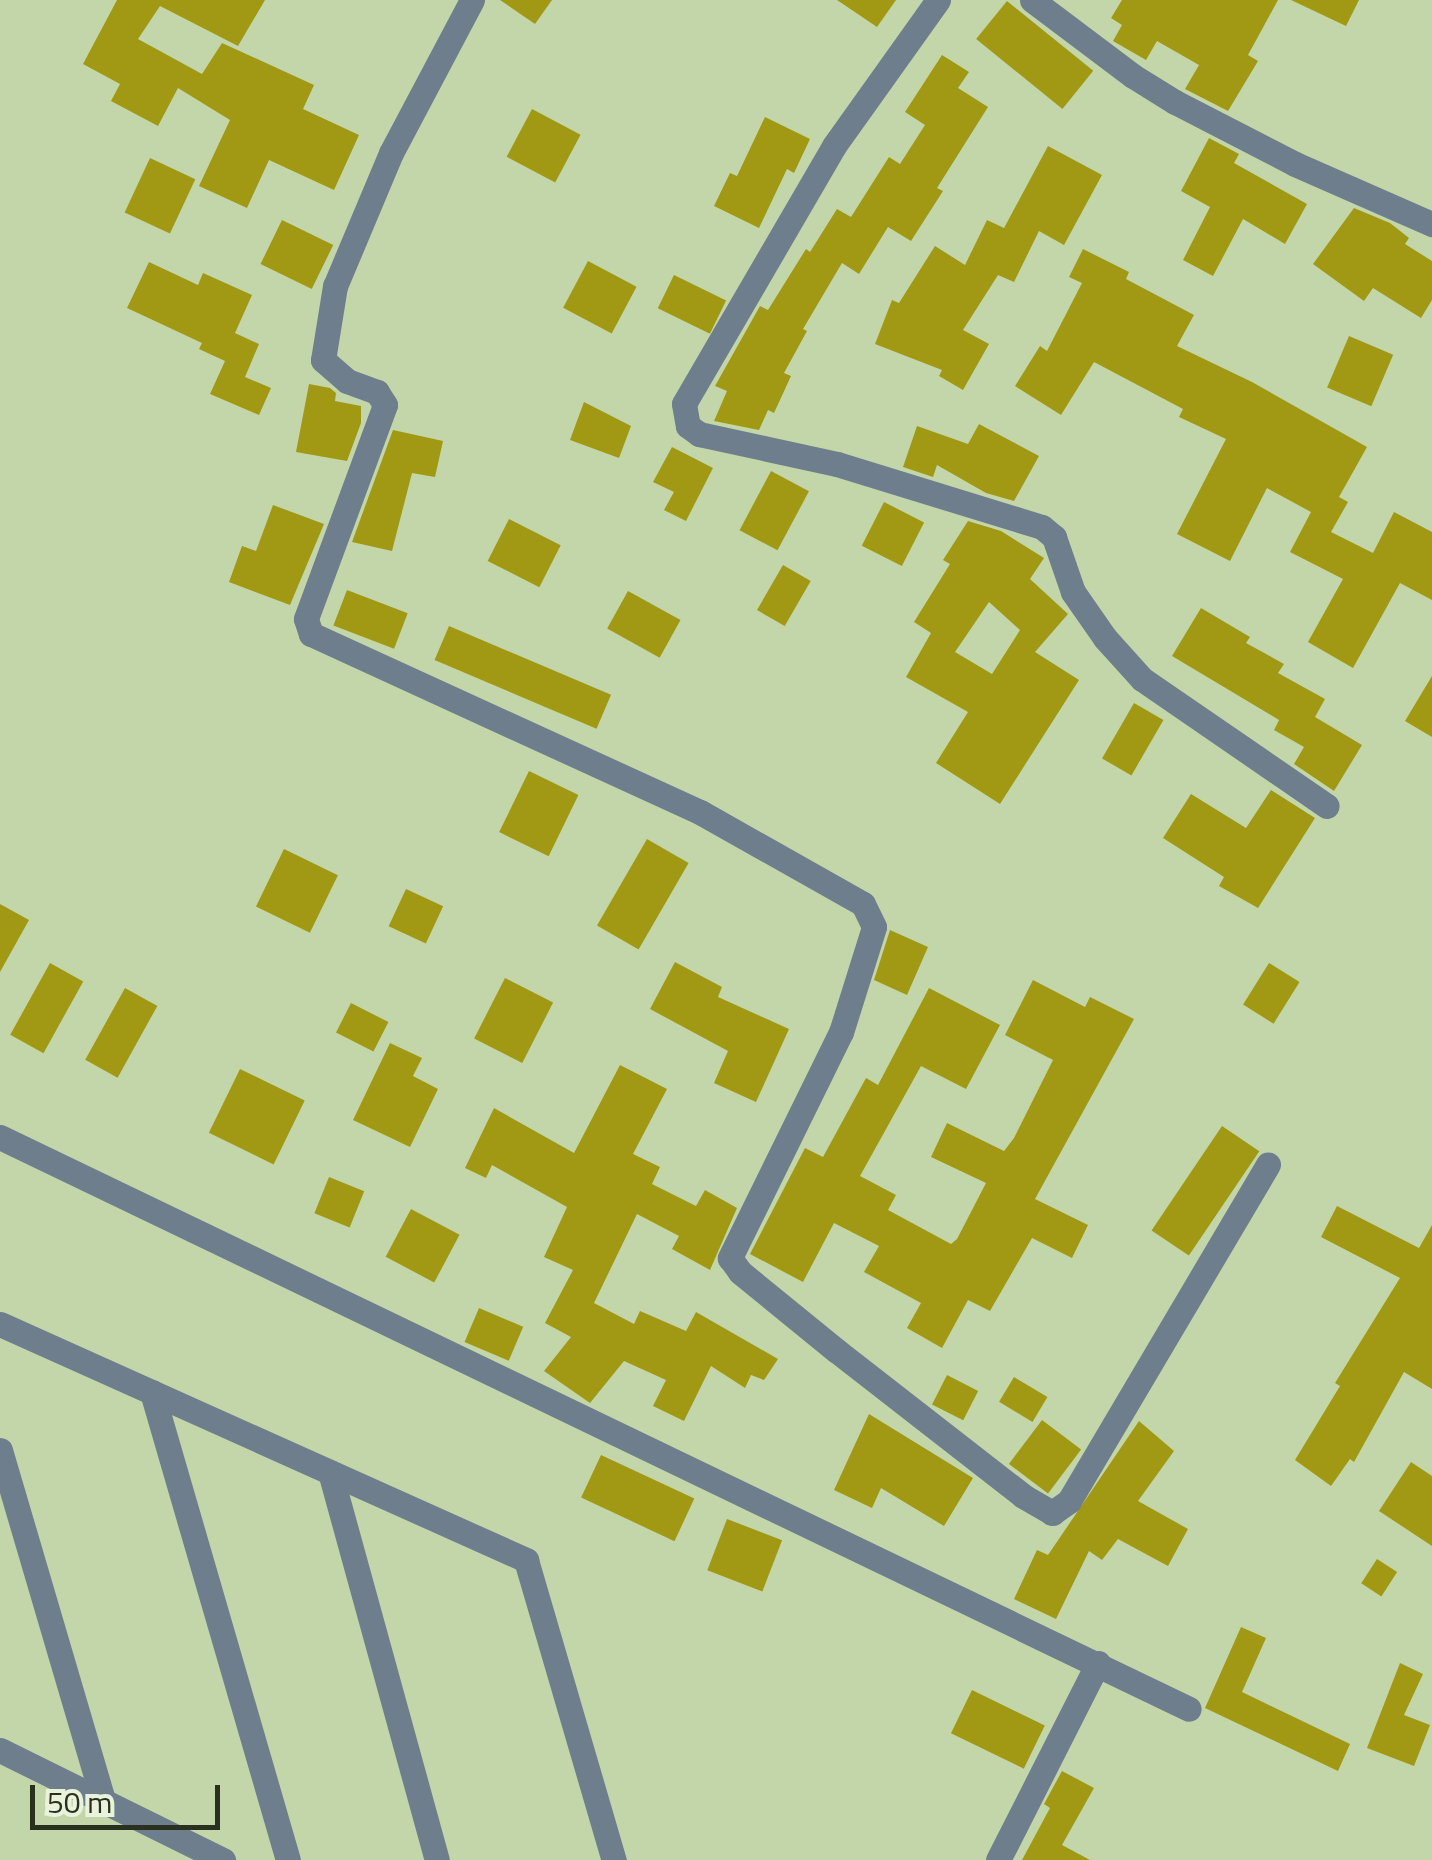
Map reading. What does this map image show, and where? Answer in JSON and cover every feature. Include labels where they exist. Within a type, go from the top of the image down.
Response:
[{"type":"street","points":[[472,0],[391,153],[335,286],[323,360],[347,381],[377,392],[385,405],[306,620],[311,634],[700,812],[863,904],[874,927],[841,1032],[730,1258],[740,1272],[836,1350],[1023,1496],[1052,1513],[1069,1500],[1268,1165]]},
{"type":"street","points":[[938,0],[834,146],[684,404],[688,426],[699,434],[837,464],[1042,527],[1054,536],[1073,592],[1104,638],[1142,679],[1327,806]]},
{"type":"street","points":[[1032,0],[1133,76],[1175,102],[1295,164],[1432,224]]},
{"type":"street","points":[[0,1137],[1189,1709]]},
{"type":"street","points":[[0,1324],[526,1560],[614,1860]]},
{"type":"street","points":[[152,1392],[288,1860]]},
{"type":"street","points":[[0,1450],[103,1801]]},
{"type":"street","points":[[330,1472],[437,1860]]},
{"type":"street","points":[[998,1860],[1098,1662]]},
{"type":"street","points":[[0,1750],[222,1860]]},
{"type":"building","points":[[117,0],[265,0],[238,46],[160,6],[138,39],[202,74],[222,43],[314,85],[303,109],[359,135],[334,190],[269,160],[247,208],[199,186],[230,120],[178,88],[158,126],[111,101],[120,84],[83,64]]},
{"type":"building","points":[[500,0],[552,0],[535,24]]},
{"type":"building","points":[[837,0],[896,0],[877,27]]},
{"type":"building","points":[[1122,0],[1278,0],[1248,55],[1258,61],[1228,111],[1185,89],[1199,65],[1157,41],[1146,60],[1113,41],[1122,25],[1111,18]]},
{"type":"building","points":[[1291,0],[1359,0],[1346,26]]},
{"type":"building","points":[[1007,1],[1093,71],[1062,109],[976,39]]},
{"type":"building","points":[[942,55],[969,72],[958,88],[988,107],[937,188],[943,191],[911,241],[888,227],[859,274],[842,263],[803,329],[807,331],[784,373],[791,376],[774,413],[768,410],[759,430],[714,421],[727,391],[715,386],[760,306],[768,310],[806,249],[810,252],[837,209],[851,217],[889,157],[900,164],[925,125],[905,112]]},
{"type":"building","points":[[532,109],[581,135],[555,183],[507,157]]},
{"type":"building","points":[[765,117],[810,139],[794,173],[787,169],[759,228],[714,206],[730,173],[737,176]]},
{"type":"building","points":[[1209,138],[1239,154],[1234,163],[1307,204],[1285,244],[1243,219],[1213,276],[1183,260],[1210,207],[1181,191]]},
{"type":"building","points":[[1048,146],[1102,175],[1064,245],[1039,231],[1014,282],[998,275],[963,330],[989,344],[963,390],[939,376],[942,370],[875,344],[892,300],[899,303],[935,246],[965,265],[987,220],[1004,228]]},
{"type":"building","points":[[150,158],[195,179],[170,234],[125,212]]},
{"type":"building","points":[[1354,208],[1390,223],[1409,238],[1405,244],[1432,261],[1432,300],[1421,318],[1373,288],[1364,301],[1313,264]]},
{"type":"building","points":[[282,220],[333,245],[312,289],[261,264]]},
{"type":"building","points":[[1083,249],[1129,272],[1126,279],[1194,315],[1177,346],[1252,382],[1367,447],[1339,497],[1348,502],[1331,532],[1373,553],[1394,512],[1432,532],[1432,600],[1400,583],[1353,668],[1308,642],[1343,579],[1290,552],[1311,512],[1267,488],[1230,561],[1177,534],[1226,439],[1179,417],[1183,409],[1094,362],[1061,415],[1015,386],[1040,346],[1047,351],[1082,283],[1069,277]]},
{"type":"building","points":[[588,261],[637,287],[612,334],[563,308]]},
{"type":"building","points":[[149,262],[198,285],[203,273],[252,295],[235,333],[259,344],[245,377],[271,388],[259,415],[210,394],[225,361],[199,349],[202,343],[127,308]]},
{"type":"building","points":[[674,275],[726,300],[710,334],[658,308]]},
{"type":"building","points":[[1349,336],[1393,355],[1371,406],[1327,388]]},
{"type":"building","points":[[309,384],[330,388],[336,393],[335,401],[361,406],[361,423],[347,461],[296,452]]},
{"type":"building","points":[[584,402],[631,426],[619,458],[570,440]]},
{"type":"building","points":[[979,424],[1039,456],[1014,501],[986,493],[937,465],[933,477],[903,467],[917,426],[968,444]]},
{"type":"building","points":[[393,430],[443,441],[435,477],[412,473],[392,551],[352,542]]},
{"type":"building","points":[[672,447],[713,468],[686,521],[664,510],[674,492],[653,482]]},
{"type":"building","points":[[771,471],[809,491],[778,550],[740,530]]},
{"type":"building","points":[[884,502],[924,522],[902,566],[862,546]]},
{"type":"building","points":[[273,505],[324,524],[290,605],[229,582],[242,546],[256,551]]},
{"type":"building","points":[[509,519],[561,545],[539,587],[488,561]]},
{"type":"building","points":[[968,521],[1001,531],[1044,558],[1030,579],[1068,614],[1035,652],[1079,680],[1000,804],[936,763],[968,712],[906,677],[931,633],[914,622],[950,564],[943,560]],"holes":[[[989,602],[1020,630],[992,674],[955,652]]]},
{"type":"building","points":[[783,565],[811,581],[785,626],[757,610]]},
{"type":"building","points":[[347,590],[408,613],[394,649],[333,625]]},
{"type":"building","points":[[628,591],[680,620],[660,658],[607,629]]},
{"type":"building","points":[[1201,608],[1250,637],[1246,643],[1284,664],[1278,673],[1325,699],[1315,717],[1362,745],[1334,791],[1294,764],[1304,747],[1274,730],[1279,720],[1172,656]]},
{"type":"building","points":[[449,626],[611,695],[597,729],[435,660]]},
{"type":"building","points":[[1432,676],[1432,737],[1405,721]]},
{"type":"building","points":[[1134,703],[1163,720],[1131,775],[1102,758]]},
{"type":"building","points":[[529,771],[578,795],[549,856],[499,832]]},
{"type":"building","points":[[1271,790],[1315,818],[1258,908],[1219,886],[1224,877],[1163,838],[1191,794],[1246,828]]},
{"type":"building","points":[[647,839],[689,863],[639,950],[597,926]]},
{"type":"building","points":[[284,849],[338,875],[310,933],[256,907]]},
{"type":"building","points":[[406,889],[443,906],[426,943],[389,926]]},
{"type":"building","points":[[0,904],[29,920],[0,972]]},
{"type":"building","points":[[890,930],[928,947],[907,995],[874,980]]},
{"type":"building","points":[[675,962],[722,987],[718,997],[789,1029],[756,1102],[714,1083],[728,1051],[650,1009]]},
{"type":"building","points":[[50,963],[83,981],[43,1053],[10,1035]]},
{"type":"building","points":[[1269,963],[1300,982],[1274,1024],[1243,1005]]},
{"type":"building","points":[[505,978],[553,1003],[522,1063],[474,1039]]},
{"type":"building","points":[[1033,980],[1085,1007],[1090,997],[1134,1019],[1035,1199],[1088,1225],[1072,1258],[1032,1238],[990,1311],[968,1300],[942,1348],[907,1328],[921,1303],[864,1272],[879,1246],[834,1223],[803,1282],[750,1254],[805,1148],[823,1157],[866,1078],[878,1085],[929,988],[1000,1025],[966,1089],[921,1066],[860,1176],[896,1195],[888,1210],[951,1244],[957,1239],[986,1183],[931,1157],[947,1123],[1004,1151],[1014,1138],[1053,1060],[1005,1035]]},
{"type":"building","points":[[125,988],[157,1006],[118,1078],[85,1060]]},
{"type":"building","points":[[351,1003],[388,1022],[373,1051],[336,1032]]},
{"type":"building","points":[[390,1043],[422,1058],[413,1076],[438,1089],[410,1147],[353,1120]]},
{"type":"building","points":[[620,1065],[667,1089],[633,1154],[660,1167],[652,1184],[696,1206],[705,1190],[737,1208],[710,1270],[672,1249],[679,1236],[637,1214],[594,1303],[634,1324],[640,1311],[686,1331],[696,1312],[778,1359],[764,1380],[751,1375],[745,1388],[711,1366],[684,1421],[653,1406],[666,1380],[624,1361],[590,1403],[544,1371],[571,1337],[545,1323],[573,1270],[544,1257],[567,1207],[492,1165],[486,1178],[465,1168],[494,1108],[574,1153]]},
{"type":"building","points":[[240,1069],[305,1101],[274,1164],[209,1133]]},
{"type":"building","points":[[1222,1126],[1259,1151],[1189,1256],[1152,1230]]},
{"type":"building","points":[[329,1177],[364,1191],[350,1227],[314,1213]]},
{"type":"building","points":[[1337,1206],[1419,1248],[1432,1225],[1432,1389],[1404,1372],[1354,1462],[1350,1459],[1331,1486],[1295,1460],[1340,1386],[1335,1383],[1400,1278],[1321,1237]]},
{"type":"building","points":[[411,1209],[460,1235],[434,1283],[386,1257]]},
{"type":"building","points":[[479,1308],[523,1327],[509,1361],[465,1342]]},
{"type":"building","points":[[947,1375],[978,1391],[963,1420],[932,1404]]},
{"type":"building","points":[[1014,1377],[1047,1397],[1032,1422],[999,1402]]},
{"type":"building","points":[[869,1414],[973,1478],[944,1526],[881,1488],[872,1508],[834,1490]]},
{"type":"building","points":[[1042,1420],[1081,1449],[1048,1493],[1009,1464]]},
{"type":"building","points":[[1139,1421],[1174,1451],[1138,1501],[1188,1529],[1168,1566],[1118,1539],[1102,1560],[1089,1551],[1056,1619],[1014,1599],[1037,1550],[1048,1555]]},
{"type":"building","points":[[601,1455],[694,1499],[674,1541],[581,1498]]},
{"type":"building","points":[[1411,1462],[1432,1476],[1432,1546],[1379,1511]]},
{"type":"building","points":[[727,1519],[782,1540],[762,1591],[707,1570]]},
{"type":"building","points":[[1377,1559],[1397,1572],[1381,1596],[1361,1583]]},
{"type":"building","points":[[1241,1627],[1266,1638],[1242,1692],[1350,1744],[1338,1771],[1205,1708]]},
{"type":"building","points":[[1400,1663],[1423,1674],[1404,1715],[1430,1725],[1414,1766],[1367,1748]]},
{"type":"building","points":[[972,1690],[1045,1726],[1024,1769],[951,1733]]},
{"type":"building","points":[[1062,1771],[1094,1788],[1062,1845],[1090,1860],[1022,1860],[1050,1808],[1044,1804]]}]
